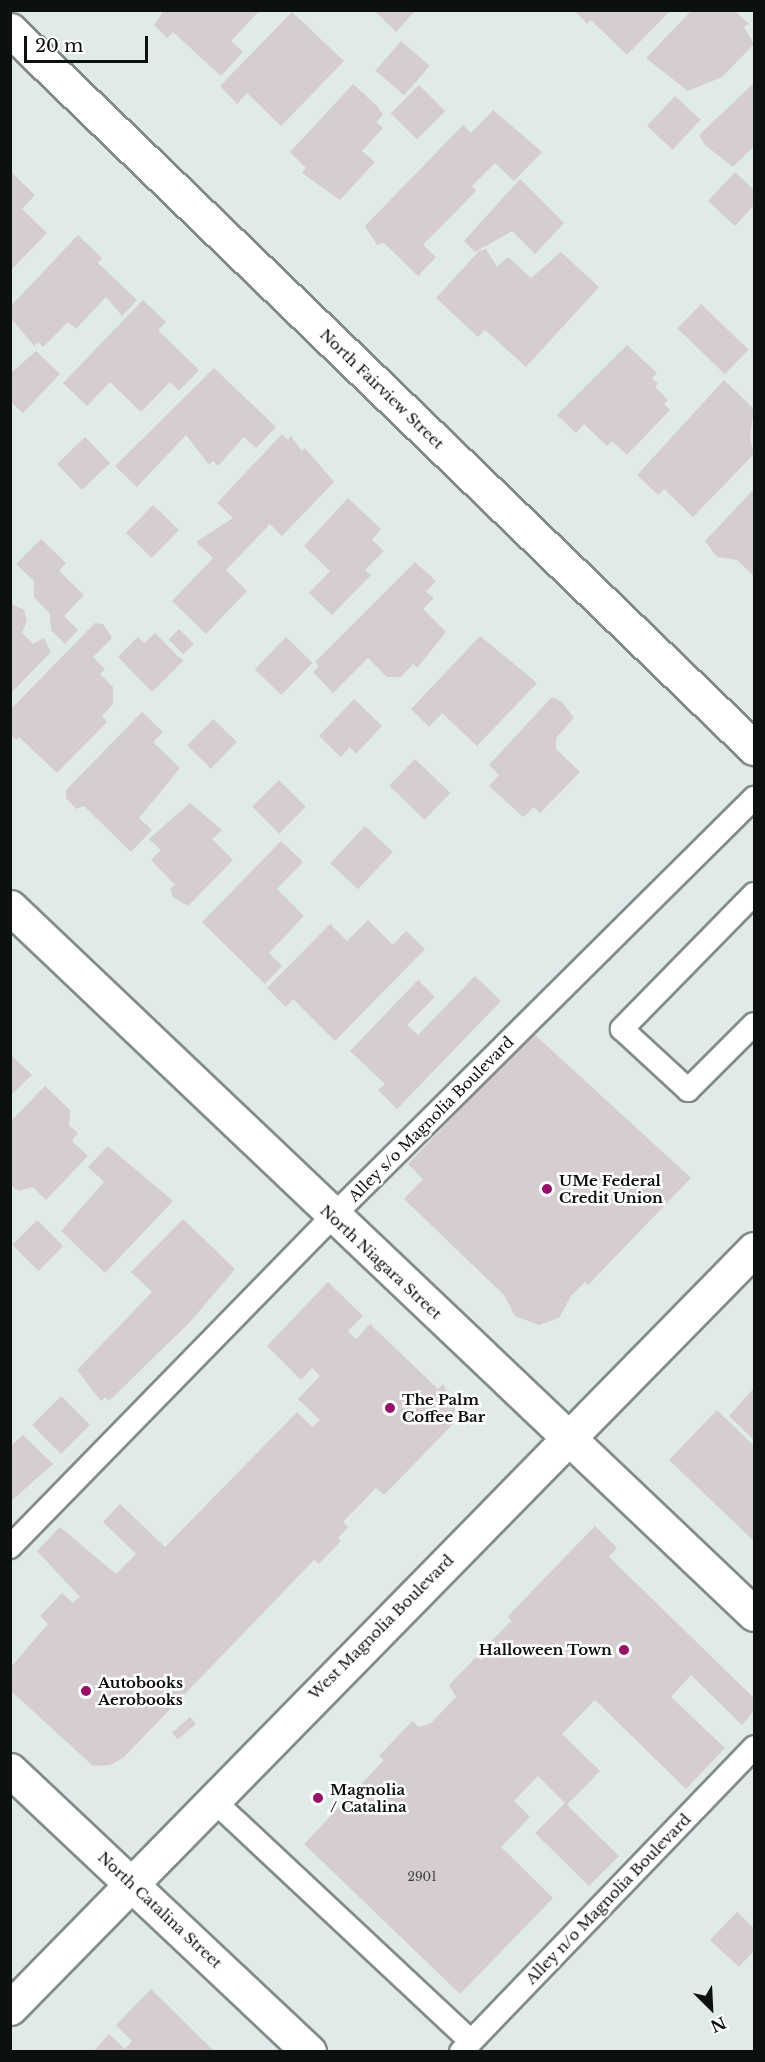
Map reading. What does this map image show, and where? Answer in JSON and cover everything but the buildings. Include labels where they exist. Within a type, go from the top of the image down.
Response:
[{"type":"street","name":"North Fairview Street","points":[[10,30],[754,748]]},
{"type":"street","name":"North Niagara Street","points":[[10,907],[332,1217],[568,1436],[754,1614]]},
{"type":"street","name":"West Magnolia Boulevard","points":[[10,2008],[212,1799],[754,1249]]},
{"type":"street","name":"North Catalina Street","points":[[10,1770],[309,2052]]},
{"type":"lane","name":"Alley s/o Magnolia Boulevard","points":[[10,1547],[332,1217],[754,798]]},
{"type":"lane","points":[[754,894],[622,1029],[688,1090],[754,1024]]},
{"type":"lane","name":"Alley n/o Magnolia Boulevard","points":[[466,2046],[754,1747]]},
{"type":"lane","points":[[212,1799],[466,2046]]},
{"type":"place","name":"UMe Federal Credit Union","points":[[547,1189]]},
{"type":"place","name":"The Palm Coffee Bar","points":[[390,1408]]},
{"type":"place","name":"Halloween Town","points":[[624,1650]]},
{"type":"place","name":"Autobooks Aerobooks","points":[[86,1691]]},
{"type":"place","name":"Magnolia / Catalina","points":[[318,1798]]}]
